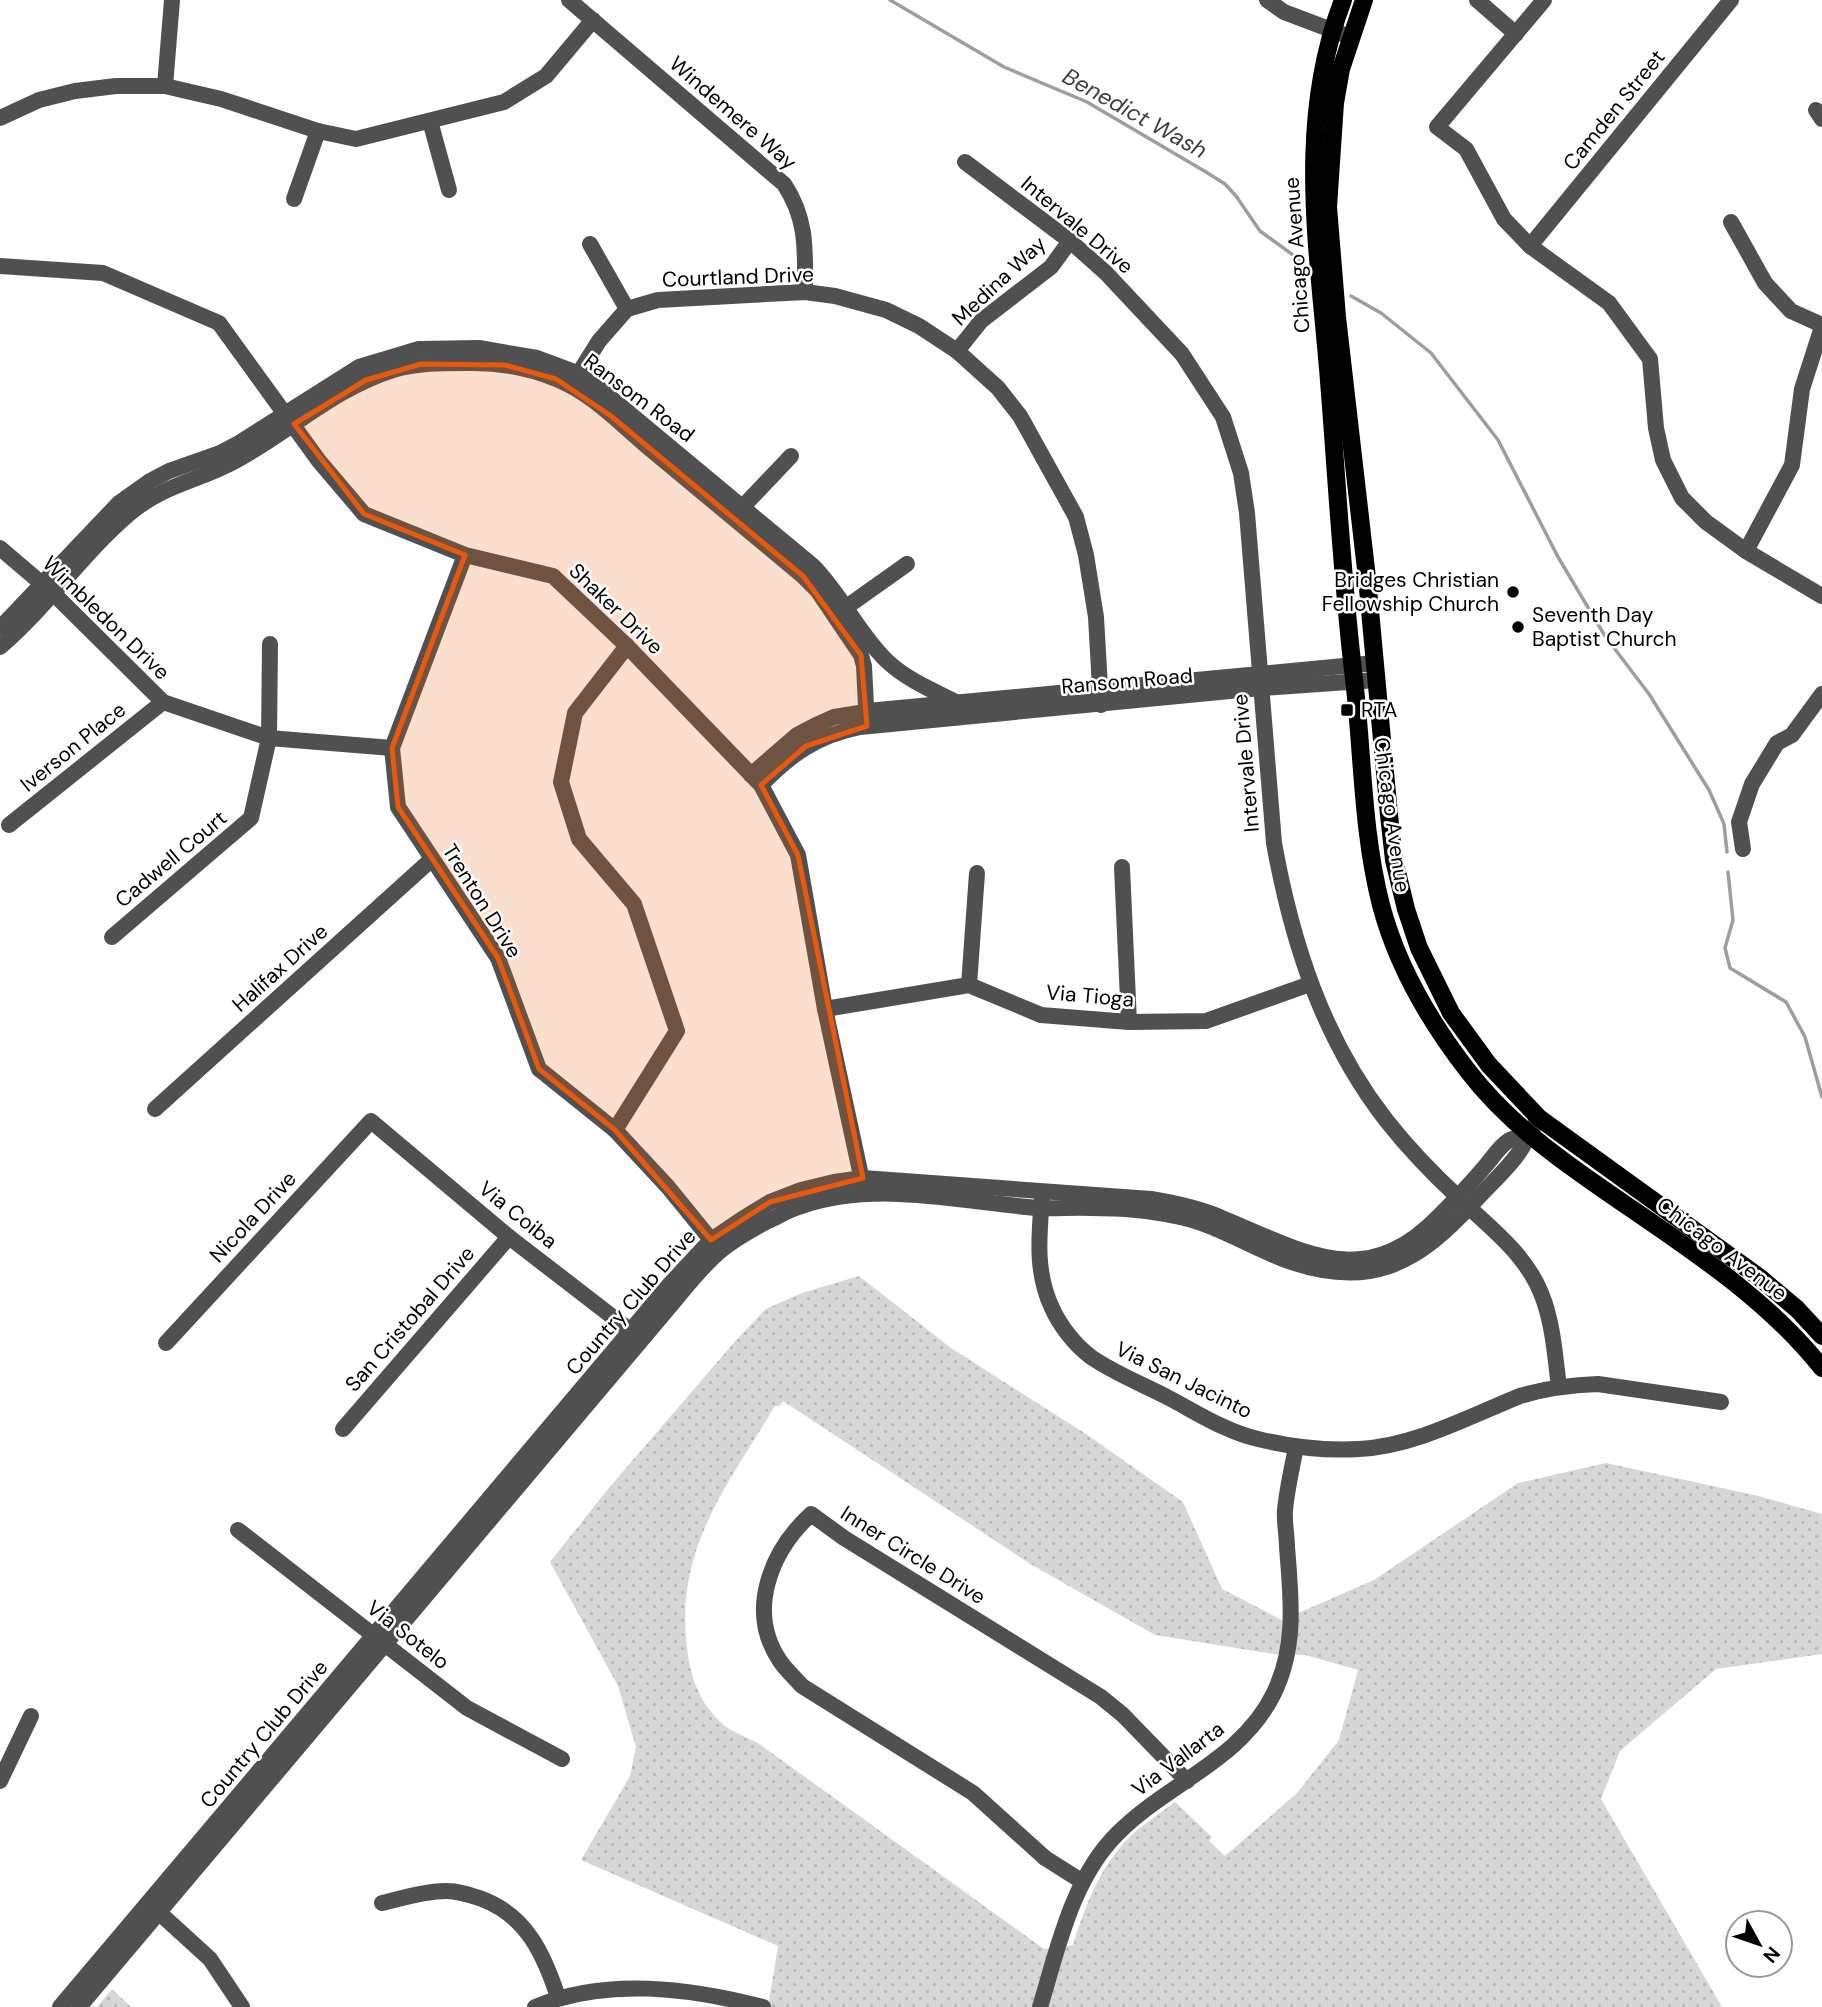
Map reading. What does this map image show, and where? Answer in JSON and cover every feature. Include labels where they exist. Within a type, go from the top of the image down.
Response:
[{"type":"main road","name":"Chicago Avenue","points":[[1343,0],[1331,31],[1318,95],[1313,151],[1315,212],[1360,773],[1370,856],[1382,908],[1397,951],[1431,1019],[1471,1075],[1539,1144],[1745,1291],[1781,1322],[1822,1368]]},
{"type":"main road","name":"Chicago Avenue","points":[[1364,0],[1350,37],[1335,103],[1328,207],[1337,317],[1394,860],[1419,948],[1451,1013],[1489,1065],[1539,1118],[1759,1277],[1797,1309],[1822,1336]]},
{"type":"street","points":[[165,86],[172,0]]},
{"type":"street","name":"Windemere Way","points":[[569,0],[784,184],[795,200],[802,218],[806,292]]},
{"type":"street","points":[[1267,0],[1284,12],[1350,37]]},
{"type":"street","points":[[1477,0],[1516,34]]},
{"type":"street","points":[[1544,0],[1437,127],[1466,149],[1504,219],[1530,246],[1609,303],[1650,359],[1658,439],[1663,460],[1682,498],[1706,522],[1746,551],[1822,596]]},
{"type":"street","name":"Camden Street","points":[[1530,246],[1731,0]]},
{"type":"street","points":[[0,118],[40,100],[75,91],[116,86],[165,86],[221,99],[318,131],[356,139],[505,102],[546,76],[593,20]]},
{"type":"street","points":[[430,121],[449,190]]},
{"type":"street","points":[[294,199],[318,131]]},
{"type":"street","name":"Intervale Drive","points":[[965,162],[1070,241],[1106,273],[1182,354],[1223,417],[1241,473],[1247,513],[1274,843],[1283,896],[1310,984],[1331,1031],[1385,1119],[1422,1162],[1509,1245],[1533,1276],[1547,1312],[1559,1387]]},
{"type":"street","points":[[1731,222],[1765,283],[1791,310],[1822,326],[1802,390],[1792,465],[1746,551]]},
{"type":"street","name":"Medina Way","points":[[957,351],[981,321],[1002,302],[1051,267],[1070,241]]},
{"type":"street","points":[[575,380],[599,341],[627,309],[590,244]]},
{"type":"street","name":"Shaker Drive","points":[[0,266],[103,273],[219,323],[319,461],[364,514],[465,555],[553,576],[627,646],[756,780],[798,855],[824,1009],[863,1178],[864,1195]]},
{"type":"street","name":"Courtland Drive","points":[[627,309],[658,300],[678,298],[806,292],[835,296],[886,310],[919,326],[957,351],[999,388],[1020,416],[1076,517],[1086,555],[1096,617],[1100,697]]},
{"type":"street","name":"Ransom Road","points":[[0,648],[130,513],[176,484],[227,466],[359,368],[389,356],[419,349],[479,348],[537,358],[620,404],[737,512],[813,566],[828,581],[860,655],[881,717]]},
{"type":"street","name":"Ransom Road","points":[[0,628],[119,503],[169,471],[220,453],[290,419]]},
{"type":"street","points":[[737,512],[791,456]]},
{"type":"street","name":"Wimbledon Drive","points":[[0,548],[54,594],[163,702],[269,738],[392,748]]},
{"type":"street","name":"Trenton Drive","points":[[465,555],[392,748],[398,807],[498,958],[539,1069],[615,1130],[668,1187],[716,1245]]},
{"type":"street","points":[[840,611],[907,564]]},
{"type":"street","name":"Ransom Road","points":[[840,611],[876,650],[908,677],[958,703]]},
{"type":"street","name":"Cadwell Court","points":[[112,937],[251,818],[269,738],[270,644]]},
{"type":"street","points":[[615,1130],[677,1031],[634,904],[579,839],[561,782],[575,713],[627,646]]},
{"type":"street","name":"Ransom Road","points":[[881,717],[1260,680],[1376,672]]},
{"type":"street","points":[[756,780],[814,741],[881,717],[908,677]]},
{"type":"street","points":[[1743,849],[1739,822],[1752,784],[1777,743],[1792,735],[1822,694]]},
{"type":"street","name":"Ransom Road","points":[[881,717],[958,703],[1100,697]]},
{"type":"street","name":"Iverson Place","points":[[9,825],[163,702]]},
{"type":"street","name":"Halifax Drive","points":[[155,1109],[432,859]]},
{"type":"street","points":[[1122,867],[1129,1022]]},
{"type":"street","points":[[824,1009],[969,985],[977,873]]},
{"type":"street","name":"Via Tioga","points":[[969,985],[1041,1015],[1129,1022],[1206,1021],[1310,984]]},
{"type":"street","name":"Country Club Drive","points":[[79,2007],[154,1908],[637,1335],[670,1284],[770,1202],[801,1190],[863,1178],[1175,1216],[1197,1221],[1282,1259],[1311,1268],[1342,1273],[1386,1267],[1416,1255],[1441,1237],[1463,1202],[1520,1151],[1539,1118]]},
{"type":"street","name":"Via Coiba","points":[[371,1121],[509,1237],[637,1335]]},
{"type":"street","name":"Nicola Drive","points":[[166,1343],[371,1121]]},
{"type":"street","name":"Country Club Drive","points":[[716,1245],[802,1205],[864,1195],[1041,1200]]},
{"type":"street","name":"Via San Jacinto","points":[[1041,1200],[1038,1255],[1042,1284],[1052,1309],[1067,1332],[1090,1356],[1224,1426],[1255,1439],[1330,1450],[1362,1449],[1403,1442],[1520,1396],[1559,1387],[1598,1384],[1721,1402]]},
{"type":"street","name":"San Cristobal Drive","points":[[343,1430],[509,1237]]},
{"type":"street","name":"Via Vallarta","points":[[1040,2007],[1069,1914],[1083,1882],[1121,1830],[1142,1811],[1226,1754],[1246,1734],[1273,1695],[1281,1677],[1292,1632],[1285,1511],[1296,1447]]},
{"type":"street","name":"Inner Circle Drive","points":[[1083,1882],[1045,1858],[973,1793],[802,1686],[780,1661],[767,1628],[764,1595],[774,1563],[793,1530],[811,1514],[844,1538],[1101,1697],[1123,1715],[1187,1781]]},
{"type":"street","name":"Via Sotelo","points":[[238,1530],[467,1708],[562,1759]]},
{"type":"street","points":[[0,1781],[31,1716]]},
{"type":"street","points":[[383,1903],[429,1892],[446,1891],[464,1893],[494,1904],[509,1913],[534,1940],[545,1959],[558,1997]]},
{"type":"street","points":[[154,1908],[211,1959],[242,2007]]},
{"type":"street","name":"Country Club Drive","points":[[60,2007],[154,1908]]},
{"type":"street","points":[[535,2007],[558,1997],[602,1989],[674,1990],[763,2007]]},
{"type":"highlighted area","points":[[421,364],[505,365],[556,379],[611,416],[803,576],[861,655],[867,726],[806,746],[761,785],[798,855],[863,1178],[770,1202],[711,1240],[615,1130],[539,1069],[498,958],[398,807],[392,748],[465,555],[364,514],[294,424],[366,380]]},
{"type":"shaded area","points":[[859,1276],[951,1348],[1086,1434],[1183,1502],[1222,1589],[1282,1620],[1374,1580],[1518,1483],[1606,1463],[1759,1496],[1822,1514],[1822,1654],[1716,1669],[1620,1751],[1601,1799],[1722,2007],[768,2007],[778,1946],[581,1860],[630,1776],[636,1747],[618,1686],[550,1562],[608,1489],[738,1338],[766,1309],[802,1293]],"holes":[[[783,1401],[1032,1565],[1155,1635],[1273,1654],[1305,1655],[1358,1670],[1339,1740],[1297,1793],[1225,1856],[1209,1841],[1212,1837],[1175,1802],[1136,1831],[1114,1856],[1090,1898],[1073,1945],[1044,1949],[758,1743],[725,1726],[707,1707],[696,1685],[686,1636],[690,1572],[699,1542],[725,1487],[775,1406],[780,1406]]]},
{"type":"shaded area","points":[[112,1989],[131,2007],[97,2007]]},
{"type":"waterway","name":"Benedict Wash","points":[[890,0],[1004,67],[1087,102],[1225,184],[1260,231],[1304,263]]},
{"type":"waterway","points":[[1351,296],[1381,313],[1431,353],[1498,440],[1558,557],[1605,636],[1649,694],[1709,790],[1724,824],[1727,852]]},
{"type":"waterway","points":[[1728,872],[1733,920],[1725,948],[1730,968],[1786,1002],[1805,1037],[1822,1097]]},
{"type":"place","name":"Bridges Christian Fellowship Church","points":[[1513,592]]},
{"type":"place","name":"Seventh Day Baptist Church","points":[[1518,627]]},
{"type":"place","name":"RTA","points":[[1347,710]]}]
